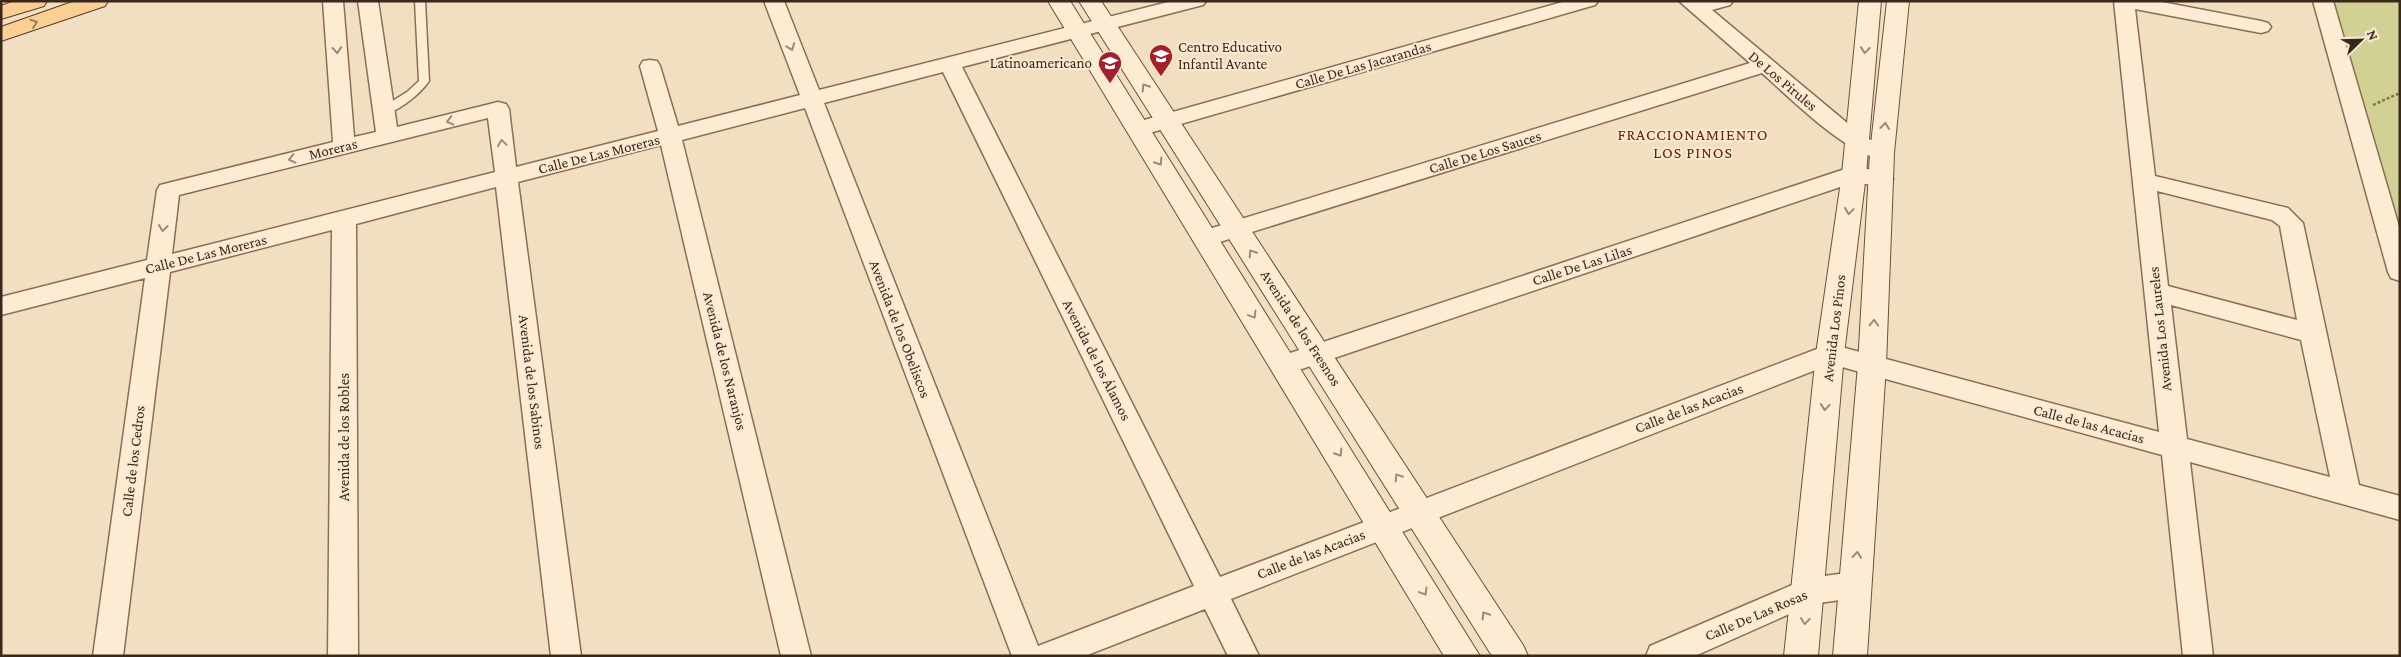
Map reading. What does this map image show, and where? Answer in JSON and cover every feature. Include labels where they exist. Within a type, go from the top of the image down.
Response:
[{"type":"main road","points":[[1,13],[36,1]]},
{"type":"main road","points":[[1,34],[97,1]]},
{"type":"street","points":[[333,1],[344,146]]},
{"type":"street","points":[[368,1],[387,136]]},
{"type":"street","name":"Avenida de los Obeliscos","points":[[774,1],[1027,656]]},
{"type":"street","points":[[1060,1],[1463,656]]},
{"type":"street","name":"Avenida de los Fresnos","points":[[1090,1],[1511,656]]},
{"type":"street","name":"Calle De Las Moreras","points":[[1,306],[1196,1]]},
{"type":"street","name":"Calle De Las Jacarandas","points":[[1138,129],[1588,1]]},
{"type":"street","points":[[1693,5],[1724,1]]},
{"type":"street","name":"Avenida Los Pinos","points":[[1802,656],[1830,354],[1854,174],[1870,1]]},
{"type":"street","points":[[1850,656],[1872,365],[1882,153],[1898,1]]},
{"type":"street","points":[[2125,1],[2261,27]]},
{"type":"street","name":"Avenida Los Laureles","points":[[2125,1],[2198,656]]},
{"type":"street","points":[[2323,1],[2400,272]]},
{"type":"street","name":"De Los Pirules","points":[[1693,5],[1856,142],[1882,153]]},
{"type":"street","name":"Avenida de los Álamos","points":[[950,64],[1244,656]]},
{"type":"street","name":"Avenida de los Naranjos","points":[[650,66],[670,136],[796,656]]},
{"type":"street","name":"Calle De Los Sauces","points":[[1206,238],[1764,66]]},
{"type":"street","name":"Moreras","points":[[168,190],[498,109]]},
{"type":"street","name":"Avenida de los Sabinos","points":[[498,109],[566,656]]},
{"type":"street","name":"Calle De Las Lilas","points":[[1284,365],[1854,174],[1882,179]]},
{"type":"street","points":[[2146,181],[2280,214],[2292,222],[2312,333],[2347,493]]},
{"type":"street","name":"Calle de los Cedros","points":[[108,656],[168,190]]},
{"type":"street","name":"Avenida de los Robles","points":[[343,656],[344,219]]},
{"type":"street","points":[[2156,292],[2312,333]]},
{"type":"street","name":"Calle de las Acacias","points":[[1048,656],[1830,354],[2400,508]]},
{"type":"street","name":"Calle De Las Rosas","points":[[1661,656],[1809,591],[1854,585]]},
{"type":"lane","points":[[384,110],[414,93],[424,81],[420,1]]},
{"type":"path","points":[[2356,112],[2400,93]]},
{"type":"green space","points":[[2323,1],[2400,1],[2400,272]]},
{"type":"place","name":"Centro Educativo Infantil Avante","points":[[1161,77]]},
{"type":"place","name":"Latinoamericano","points":[[1110,84]]},
{"type":"district","name":"FRACCIONAMIENTO LOS PINOS","points":[[1693,143]]}]
